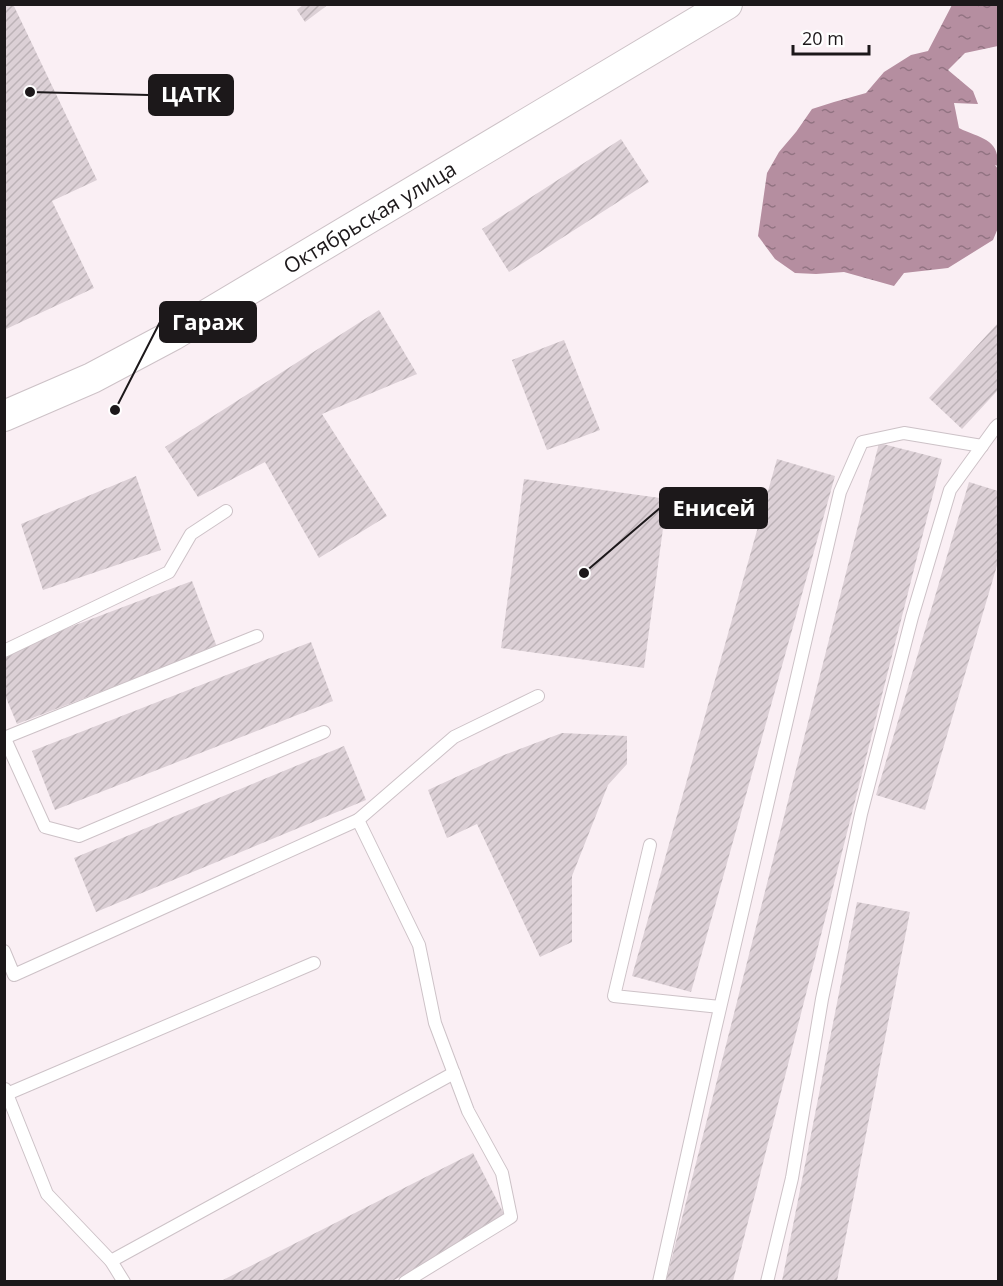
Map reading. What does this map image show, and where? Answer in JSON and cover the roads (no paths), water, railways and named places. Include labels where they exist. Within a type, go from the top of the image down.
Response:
[{"type":"street","name":"Октябрьская улица","points":[[4,416],[92,378],[173,335],[727,4]]},
{"type":"lane","points":[[767,1281],[792,1178],[822,999],[864,803],[912,617],[950,490],[999,425]]},
{"type":"lane","points":[[658,1281],[840,492],[862,442],[904,433],[982,446]]},
{"type":"lane","points":[[4,651],[169,572],[191,534],[226,511]]},
{"type":"lane","points":[[257,636],[5,738],[45,827],[79,836],[324,732]]},
{"type":"lane","points":[[4,951],[14,975],[358,820],[454,737],[538,696]]},
{"type":"lane","points":[[358,820],[418,945],[435,1023],[468,1111],[502,1173],[512,1217],[405,1281]]},
{"type":"lane","points":[[650,845],[614,996],[720,1007]]},
{"type":"lane","points":[[124,1281],[111,1261],[47,1194],[6,1091],[314,963]]},
{"type":"lane","points":[[111,1261],[454,1073]]},
{"type":"water","points":[[952,5],[998,5],[998,46],[965,53],[948,70],[973,91],[978,104],[954,103],[959,128],[987,141],[992,145],[998,157],[998,166],[995,165],[998,169],[998,228],[993,240],[948,268],[904,273],[894,286],[844,272],[795,273],[775,259],[758,236],[767,173],[779,152],[812,109],[866,93],[884,72],[911,55],[928,51]]},
{"type":"place","name":"ЦАТК","points":[[30,92]]},
{"type":"place","name":"Гараж","points":[[115,410]]},
{"type":"place","name":"Енисей","points":[[584,573]]}]
